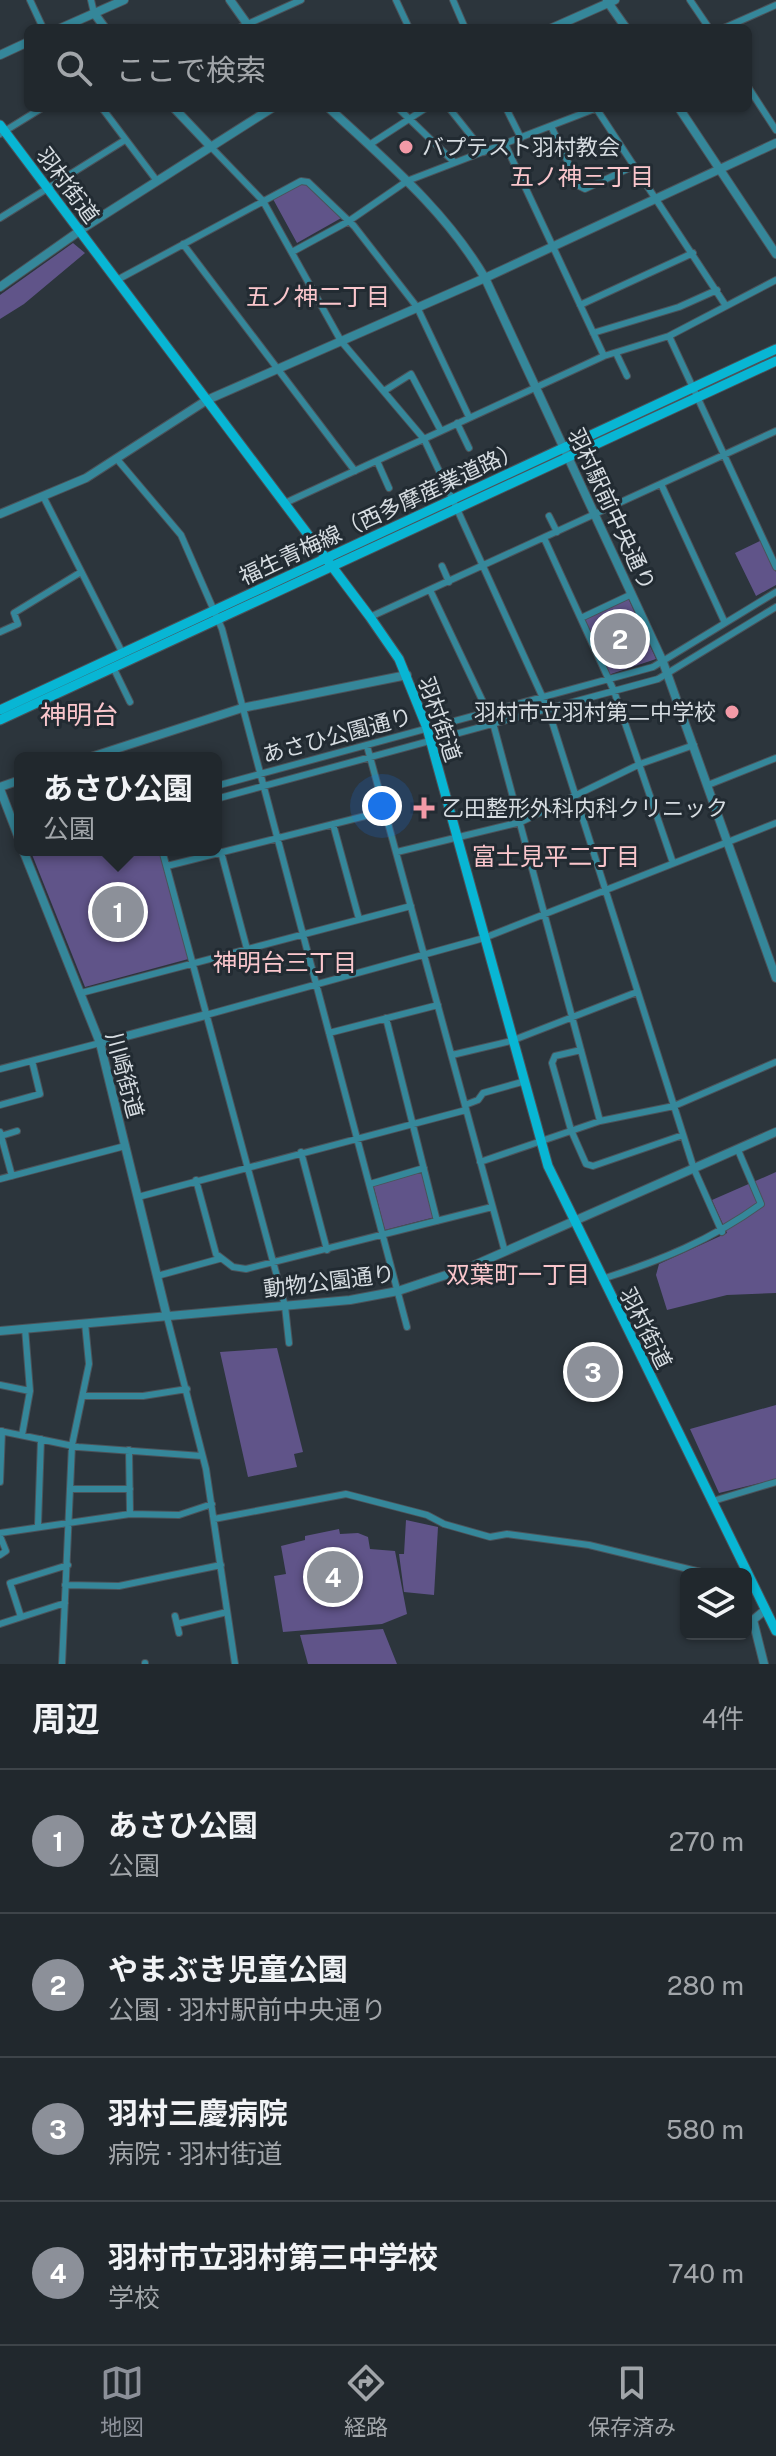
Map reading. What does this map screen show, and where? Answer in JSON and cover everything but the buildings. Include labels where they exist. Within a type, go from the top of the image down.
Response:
[{"type":"main road","name":"羽村街道","points":[[2,130],[370,617],[407,675],[427,728],[539,1141],[573,1222],[744,1568]]},
{"type":"main road","name":"福生青梅線（西多摩産業道路）","points":[[216,615],[325,557],[569,457],[776,349]]},
{"type":"main road","name":"福生青梅線（西多摩産業道路）","points":[[0,710],[216,615],[333,568],[564,447],[776,361]]},
{"type":"main road","name":"福生青梅線（西多摩産業道路）","points":[[0,720],[113,667],[125,657]]},
{"type":"main road","name":"羽村街道","points":[[752,1586],[776,1631]]},
{"type":"street","points":[[30,0],[41,24]]},
{"type":"street","points":[[91,0],[94,13],[102,24]]},
{"type":"street","points":[[70,24],[124,0]]},
{"type":"street","points":[[230,0],[243,24]]},
{"type":"street","points":[[251,24],[301,0]]},
{"type":"street","points":[[396,0],[407,24]]},
{"type":"street","points":[[453,0],[463,24]]},
{"type":"street","points":[[690,0],[706,24]]},
{"type":"street","points":[[561,24],[610,1],[624,24]]},
{"type":"street","points":[[733,24],[776,5]]},
{"type":"street","points":[[574,18],[578,24]]},
{"type":"street","points":[[0,55],[24,44]]},
{"type":"street","points":[[752,93],[776,130]]},
{"type":"street","points":[[2,130],[35,112]]},
{"type":"street","points":[[106,112],[157,181]]},
{"type":"street","points":[[178,112],[263,201],[341,341],[424,439],[548,709],[694,1169],[722,1232]]},
{"type":"street","points":[[1,285],[80,230],[266,112]]},
{"type":"street","name":"羽村駅前中央通り","points":[[333,112],[448,223],[485,278],[663,662],[776,978]]},
{"type":"street","points":[[402,112],[454,162]]},
{"type":"street","points":[[369,145],[418,112]]},
{"type":"street","points":[[452,112],[484,152]]},
{"type":"street","points":[[508,112],[521,138]]},
{"type":"street","points":[[292,252],[349,221],[407,181],[586,112]]},
{"type":"street","points":[[599,112],[726,306]]},
{"type":"street","points":[[682,112],[776,254]]},
{"type":"street","points":[[551,126],[579,186],[585,189],[634,166]]},
{"type":"street","points":[[0,218],[125,140]]},
{"type":"street","points":[[0,514],[86,478],[207,400],[485,278],[776,143]]},
{"type":"street","points":[[505,144],[604,356]]},
{"type":"street","points":[[117,280],[301,181],[308,182],[349,221],[417,307],[469,417]]},
{"type":"street","points":[[183,244],[355,471]]},
{"type":"street","points":[[580,305],[693,253]]},
{"type":"street","points":[[285,503],[604,356],[669,336],[776,280]]},
{"type":"street","points":[[593,333],[679,307],[717,290]]},
{"type":"street","points":[[669,336],[776,567]]},
{"type":"street","points":[[616,353],[627,376]]},
{"type":"street","points":[[384,391],[411,374],[441,431]]},
{"type":"street","points":[[457,423],[469,448]]},
{"type":"street","points":[[370,617],[776,431]]},
{"type":"street","points":[[116,458],[181,535],[216,615],[407,1327]]},
{"type":"street","points":[[377,461],[389,488]]},
{"type":"street","points":[[661,484],[725,623]]},
{"type":"street","points":[[43,496],[125,657]]},
{"type":"street","points":[[549,516],[557,532]]},
{"type":"street","points":[[544,538],[614,691],[673,863]]},
{"type":"street","points":[[442,566],[449,582]]},
{"type":"street","points":[[0,632],[18,624],[14,613],[81,572]]},
{"type":"street","points":[[430,590],[493,723],[600,1121]]},
{"type":"street","name":"あさひ公園通り","points":[[222,784],[663,662],[776,592]]},
{"type":"street","points":[[581,618],[632,594]]},
{"type":"street","name":"あさひ公園通り","points":[[222,797],[614,691],[667,673],[776,607]]},
{"type":"street","points":[[113,667],[130,702]]},
{"type":"street","points":[[106,752],[242,708],[407,675]]},
{"type":"street","points":[[397,852],[521,822],[640,764],[694,745]]},
{"type":"street","points":[[367,746],[505,1252]]},
{"type":"street","points":[[708,785],[776,758]]},
{"type":"street","points":[[0,788],[14,825]]},
{"type":"street","points":[[222,852],[385,811]]},
{"type":"street","points":[[0,1069],[484,938],[776,823]]},
{"type":"street","points":[[333,824],[359,919]]},
{"type":"street","name":"川崎街道","points":[[28,856],[100,1043],[167,1317]]},
{"type":"street","points":[[164,856],[285,1306],[289,1343]]},
{"type":"street","points":[[167,866],[206,856]]},
{"type":"street","points":[[222,856],[247,949]]},
{"type":"street","points":[[81,993],[411,906]]},
{"type":"street","points":[[452,1055],[511,1041],[637,992]]},
{"type":"street","points":[[329,1033],[438,1005]]},
{"type":"street","points":[[386,1018],[437,1221]]},
{"type":"street","points":[[581,1050],[555,1056],[552,1063],[571,1130],[586,1164],[593,1166],[683,1135]]},
{"type":"street","points":[[0,1105],[40,1094],[32,1061]]},
{"type":"street","points":[[480,1162],[600,1121],[674,1106],[776,1062]]},
{"type":"street","points":[[138,1197],[412,1124],[465,1107],[478,1100],[483,1093],[522,1082]]},
{"type":"street","points":[[12,1176],[0,1134],[17,1131]]},
{"type":"street","name":"動物公園通り","points":[[0,1331],[285,1306],[398,1291],[432,1282],[505,1252],[775,1133]]},
{"type":"street","points":[[0,1179],[125,1146]]},
{"type":"street","points":[[602,1279],[675,1255],[722,1232],[761,1204],[738,1150]]},
{"type":"street","points":[[301,1152],[327,1250]]},
{"type":"street","points":[[370,1184],[424,1168]]},
{"type":"street","points":[[196,1180],[219,1259]]},
{"type":"street","points":[[157,1276],[219,1259],[246,1269],[273,1265],[492,1207]]},
{"type":"street","points":[[167,1317],[187,1389],[212,1504],[235,1664]]},
{"type":"street","points":[[62,1664],[71,1524],[72,1445],[89,1364],[85,1323]]},
{"type":"street","points":[[22,1435],[30,1391],[25,1328]]},
{"type":"street","points":[[0,1385],[30,1391]]},
{"type":"street","points":[[83,1396],[143,1396],[187,1389]]},
{"type":"street","points":[[0,1482],[1,1431],[72,1445],[202,1456]]},
{"type":"street","points":[[38,1525],[41,1439]]},
{"type":"street","points":[[129,1450],[130,1514]]},
{"type":"street","points":[[713,1501],[776,1482]]},
{"type":"street","points":[[70,1489],[130,1489]]},
{"type":"street","points":[[214,1519],[346,1494],[427,1515],[444,1524],[490,1537],[507,1534],[589,1545],[684,1568]]},
{"type":"street","points":[[0,1555],[6,1551],[0,1534],[38,1525],[71,1524],[130,1514],[179,1515],[212,1504]]},
{"type":"street","points":[[21,1617],[10,1583],[68,1565]]},
{"type":"street","points":[[65,1585],[119,1586],[221,1565]]},
{"type":"street","points":[[0,1624],[65,1603]]},
{"type":"street","points":[[764,1664],[753,1620],[765,1610]]},
{"type":"street","points":[[177,1624],[227,1612]]},
{"type":"street","points":[[175,1616],[179,1633]]},
{"type":"shaded area","points":[[309,182],[343,217],[297,243],[273,199],[298,184]]},
{"type":"shaded area","points":[[73,243],[85,253],[24,304],[0,319],[0,295]]},
{"type":"shaded area","points":[[762,540],[776,572],[776,585],[756,596],[735,553]]},
{"type":"shaded area","points":[[628,598],[656,659],[608,675],[584,618]]},
{"type":"shaded area","points":[[33,856],[165,856],[192,958],[85,987]]},
{"type":"shaded area","points":[[423,1170],[435,1217],[385,1230],[373,1184]]},
{"type":"shaded area","points":[[776,1172],[776,1293],[727,1295],[667,1310],[656,1275],[659,1264],[727,1233],[712,1200]]},
{"type":"shaded area","points":[[277,1348],[303,1452],[294,1454],[297,1467],[248,1477],[220,1352]]},
{"type":"shaded area","points":[[776,1405],[776,1479],[719,1493],[690,1429]]},
{"type":"shaded area","points":[[406,1520],[438,1527],[434,1595],[404,1592],[399,1554],[404,1554]]},
{"type":"shaded area","points":[[339,1529],[340,1534],[358,1533],[368,1537],[370,1549],[395,1551],[407,1614],[382,1624],[283,1632],[274,1576],[286,1574],[281,1546],[305,1540],[305,1536]]},
{"type":"shaded area","points":[[383,1629],[397,1664],[308,1664],[300,1635]]},
{"type":"place","name":"バプテスト羽村教会","points":[[406,147]]},
{"type":"place","name":"やまぶき児童公園","points":[[620,639]]},
{"type":"place","name":"羽村市立羽村第二中学校","points":[[732,712]]},
{"type":"place","name":"乙田整形外科内科クリニック","points":[[424,808]]},
{"type":"place","name":"あさひ公園","points":[[118,912]]},
{"type":"place","name":"羽村三慶病院","points":[[593,1372]]},
{"type":"place","name":"羽村市立羽村第三中学校","points":[[333,1577]]},
{"type":"district","name":"五ノ神三丁目","points":[[582,176]]},
{"type":"district","name":"五ノ神二丁目","points":[[318,296]]},
{"type":"district","name":"神明台","points":[[79,714]]},
{"type":"district","name":"富士見平二丁目","points":[[556,856]]},
{"type":"district","name":"神明台三丁目","points":[[285,962]]},
{"type":"district","name":"双葉町一丁目","points":[[518,1274]]}]
